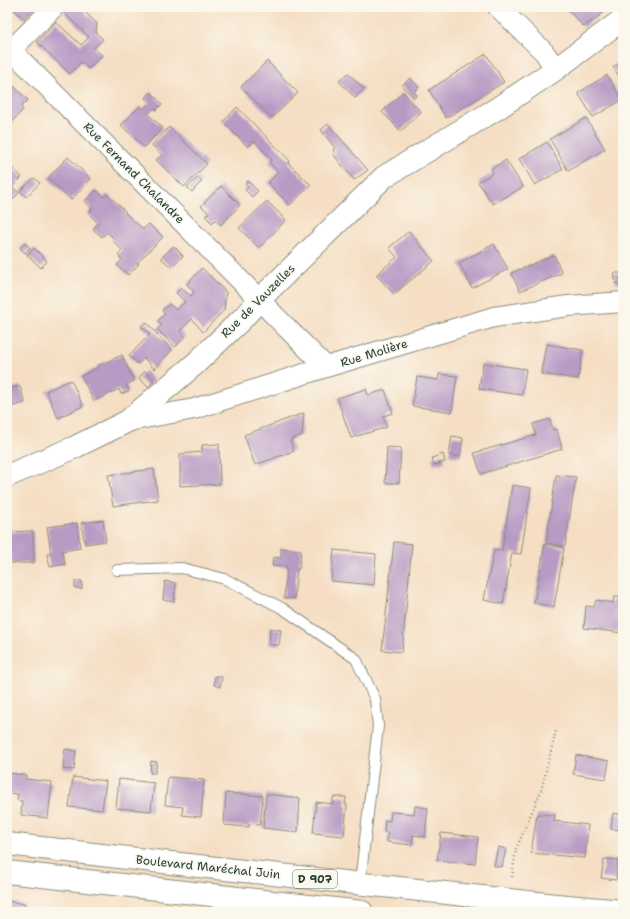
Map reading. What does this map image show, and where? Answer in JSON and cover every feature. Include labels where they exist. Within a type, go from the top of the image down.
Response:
[{"type":"main road","name":"Rue de Vauzelles","points":[[7,476],[73,448],[128,422],[195,364],[384,177],[498,108],[556,69],[623,18]]},
{"type":"main road","name":"Boulevard Maréchal Juin","points":[[7,844],[509,900],[623,911]]},
{"type":"main road","name":"D 907","points":[[7,872],[362,912]]},
{"type":"street","points":[[9,48],[54,7]]},
{"type":"street","points":[[498,7],[544,52],[556,69]]},
{"type":"street","name":"Rue Fernand Chalandre","points":[[9,48],[326,367]]},
{"type":"street","name":"Rue Molière","points":[[128,422],[194,409],[326,367],[494,317],[568,306],[623,302]]},
{"type":"lane","points":[[117,570],[182,568],[225,578],[282,608],[356,659],[375,700],[378,726],[360,883]]},
{"type":"path","points":[[509,900],[516,849],[541,791],[556,731]]},
{"type":"building","points":[[11,7],[36,7],[24,19]]},
{"type":"building","points":[[70,7],[80,7],[97,23],[96,33],[103,39],[94,48],[102,55],[88,69],[81,62],[70,74],[37,42],[56,22],[81,45],[89,37],[64,13]]},
{"type":"building","points":[[565,7],[611,7],[584,27]]},
{"type":"building","points":[[486,54],[504,82],[446,118],[429,90]]},
{"type":"building","points":[[267,61],[298,93],[272,118],[241,87]]},
{"type":"building","points":[[623,61],[623,82],[613,67]]},
{"type":"building","points":[[348,73],[364,89],[355,98],[339,81]]},
{"type":"building","points":[[607,75],[622,100],[593,117],[578,93]]},
{"type":"building","points":[[410,78],[419,87],[414,92],[417,95],[414,98],[402,86]]},
{"type":"building","points":[[7,80],[28,100],[21,107],[23,110],[7,127]]},
{"type":"building","points":[[151,92],[162,104],[156,110],[154,108],[148,114],[163,128],[144,147],[121,125],[140,106],[143,109],[149,103],[145,98]]},
{"type":"building","points":[[403,92],[421,112],[401,131],[382,112]]},
{"type":"building","points":[[237,107],[290,161],[288,163],[311,185],[290,205],[268,183],[278,172],[269,162],[272,159],[254,141],[248,147],[223,122]]},
{"type":"building","points":[[586,118],[605,149],[568,171],[550,139]]},
{"type":"building","points":[[328,124],[368,170],[354,180],[333,154],[335,153],[333,150],[335,148],[321,130]]},
{"type":"building","points":[[169,127],[207,164],[184,187],[156,160],[162,155],[152,145]]},
{"type":"building","points":[[547,142],[563,169],[535,185],[519,159]]},
{"type":"building","points":[[68,157],[91,179],[71,200],[48,178]]},
{"type":"building","points":[[506,160],[523,187],[493,204],[478,182],[493,173],[491,169]]},
{"type":"building","points":[[7,163],[22,177],[12,187],[19,193],[7,205]]},
{"type":"building","points":[[198,177],[202,181],[192,192],[187,187]]},
{"type":"building","points":[[34,178],[40,183],[26,197],[20,191]]},
{"type":"building","points":[[248,181],[258,191],[252,197],[245,190],[248,187],[245,184]]},
{"type":"building","points":[[221,186],[240,205],[221,225],[215,220],[212,223],[205,216],[209,213],[201,206]]},
{"type":"building","points":[[96,190],[104,197],[107,194],[143,229],[149,224],[163,237],[137,263],[139,264],[128,275],[117,265],[122,260],[118,255],[122,250],[113,241],[114,239],[107,232],[102,237],[93,229],[98,223],[88,213],[92,209],[85,201]]},
{"type":"building","points":[[267,201],[286,220],[259,248],[239,228]]},
{"type":"building","points":[[409,231],[434,261],[394,294],[376,275],[397,257],[389,248]]},
{"type":"building","points":[[25,243],[30,248],[25,253],[20,248]]},
{"type":"building","points":[[494,244],[508,269],[472,288],[459,263]]},
{"type":"building","points":[[174,246],[183,256],[171,267],[161,258]]},
{"type":"building","points":[[34,248],[47,261],[41,268],[27,255]]},
{"type":"building","points":[[554,255],[562,273],[520,291],[511,273]]},
{"type":"building","points":[[202,268],[226,292],[224,310],[203,332],[192,319],[180,331],[185,337],[175,347],[157,329],[162,325],[158,321],[165,314],[162,311],[169,304],[176,310],[185,302],[176,293],[181,288],[191,296],[194,292],[187,284]]},
{"type":"building","points":[[614,273],[623,273],[623,283],[616,284]]},
{"type":"building","points":[[146,322],[172,350],[154,369],[144,358],[138,364],[129,356],[150,334],[141,326]]},
{"type":"building","points":[[546,344],[583,350],[578,379],[541,374]]},
{"type":"building","points":[[122,355],[134,381],[126,385],[129,391],[121,394],[119,389],[94,401],[81,376],[97,368],[97,366]]},
{"type":"building","points":[[483,363],[526,369],[522,395],[479,389]]},
{"type":"building","points":[[145,371],[154,381],[148,387],[139,378]]},
{"type":"building","points":[[439,374],[457,376],[452,412],[412,406],[417,377],[438,380]]},
{"type":"building","points":[[71,380],[83,406],[58,418],[46,391]]},
{"type":"building","points":[[20,386],[25,403],[10,407],[7,397],[7,389]]},
{"type":"building","points":[[366,389],[368,395],[385,390],[393,413],[383,416],[387,427],[351,438],[337,398]]},
{"type":"building","points":[[304,413],[302,435],[290,440],[294,451],[255,465],[244,435]]},
{"type":"building","points":[[550,419],[553,430],[557,429],[562,449],[481,474],[474,453],[536,435],[533,424]]},
{"type":"building","points":[[452,436],[463,438],[460,457],[449,455]]},
{"type":"building","points":[[219,444],[220,484],[180,486],[180,454],[202,452],[202,445]]},
{"type":"building","points":[[387,447],[401,448],[399,483],[385,483]]},
{"type":"building","points":[[443,454],[445,462],[434,465],[432,458]]},
{"type":"building","points":[[154,469],[158,500],[113,506],[108,475]]},
{"type":"building","points":[[556,475],[576,477],[565,546],[546,543]]},
{"type":"building","points":[[512,485],[531,488],[521,554],[512,553],[503,604],[484,600],[494,550],[502,551]]},
{"type":"building","points":[[103,520],[106,541],[85,544],[81,523]]},
{"type":"building","points":[[77,523],[80,548],[62,551],[65,564],[50,567],[47,554],[51,553],[47,527]]},
{"type":"building","points":[[33,531],[34,563],[7,563],[7,532]]},
{"type":"building","points":[[394,542],[412,544],[402,652],[382,650]]},
{"type":"building","points":[[545,544],[564,548],[554,607],[534,603]]},
{"type":"building","points":[[281,548],[301,550],[299,569],[297,569],[294,599],[284,598],[287,567],[272,566],[273,557],[281,558]]},
{"type":"building","points":[[334,550],[376,554],[374,585],[331,581]]},
{"type":"building","points":[[75,581],[82,581],[82,589],[75,588]]},
{"type":"building","points":[[165,581],[176,583],[174,602],[163,600]]},
{"type":"building","points":[[614,597],[623,597],[623,633],[584,628],[586,606],[594,607],[596,600],[613,603]]},
{"type":"building","points":[[270,628],[281,630],[279,645],[269,645]]},
{"type":"building","points":[[215,676],[222,677],[220,687],[214,685]]},
{"type":"building","points":[[65,749],[76,751],[74,770],[63,769]]},
{"type":"building","points":[[576,755],[609,761],[606,779],[573,774]]},
{"type":"building","points":[[151,761],[157,762],[155,773],[150,773]]},
{"type":"building","points":[[7,773],[26,775],[26,779],[52,782],[48,818],[21,815],[22,801],[17,800],[18,794],[7,793]]},
{"type":"building","points":[[73,777],[106,781],[102,810],[69,807]]},
{"type":"building","points":[[168,777],[204,780],[201,817],[182,815],[183,807],[165,805]]},
{"type":"building","points":[[119,779],[154,783],[151,811],[116,808]]},
{"type":"building","points":[[226,793],[263,796],[260,825],[249,824],[249,827],[224,825]]},
{"type":"building","points":[[266,794],[300,798],[298,832],[263,828]]},
{"type":"building","points":[[333,797],[346,797],[345,805],[347,805],[344,836],[313,833],[316,802],[333,804]]},
{"type":"building","points":[[415,806],[428,808],[425,837],[413,835],[412,845],[387,842],[388,833],[384,832],[385,820],[390,821],[391,812],[414,814]]},
{"type":"building","points":[[613,813],[623,815],[622,830],[611,829]]},
{"type":"building","points":[[537,814],[555,815],[554,821],[588,825],[585,858],[531,853]]},
{"type":"building","points":[[441,833],[478,837],[475,864],[437,860]]},
{"type":"building","points":[[498,847],[506,849],[502,867],[494,866]]},
{"type":"building","points":[[604,859],[618,860],[616,880],[601,878]]},
{"type":"building","points":[[7,901],[25,904],[22,912],[7,912]]}]
